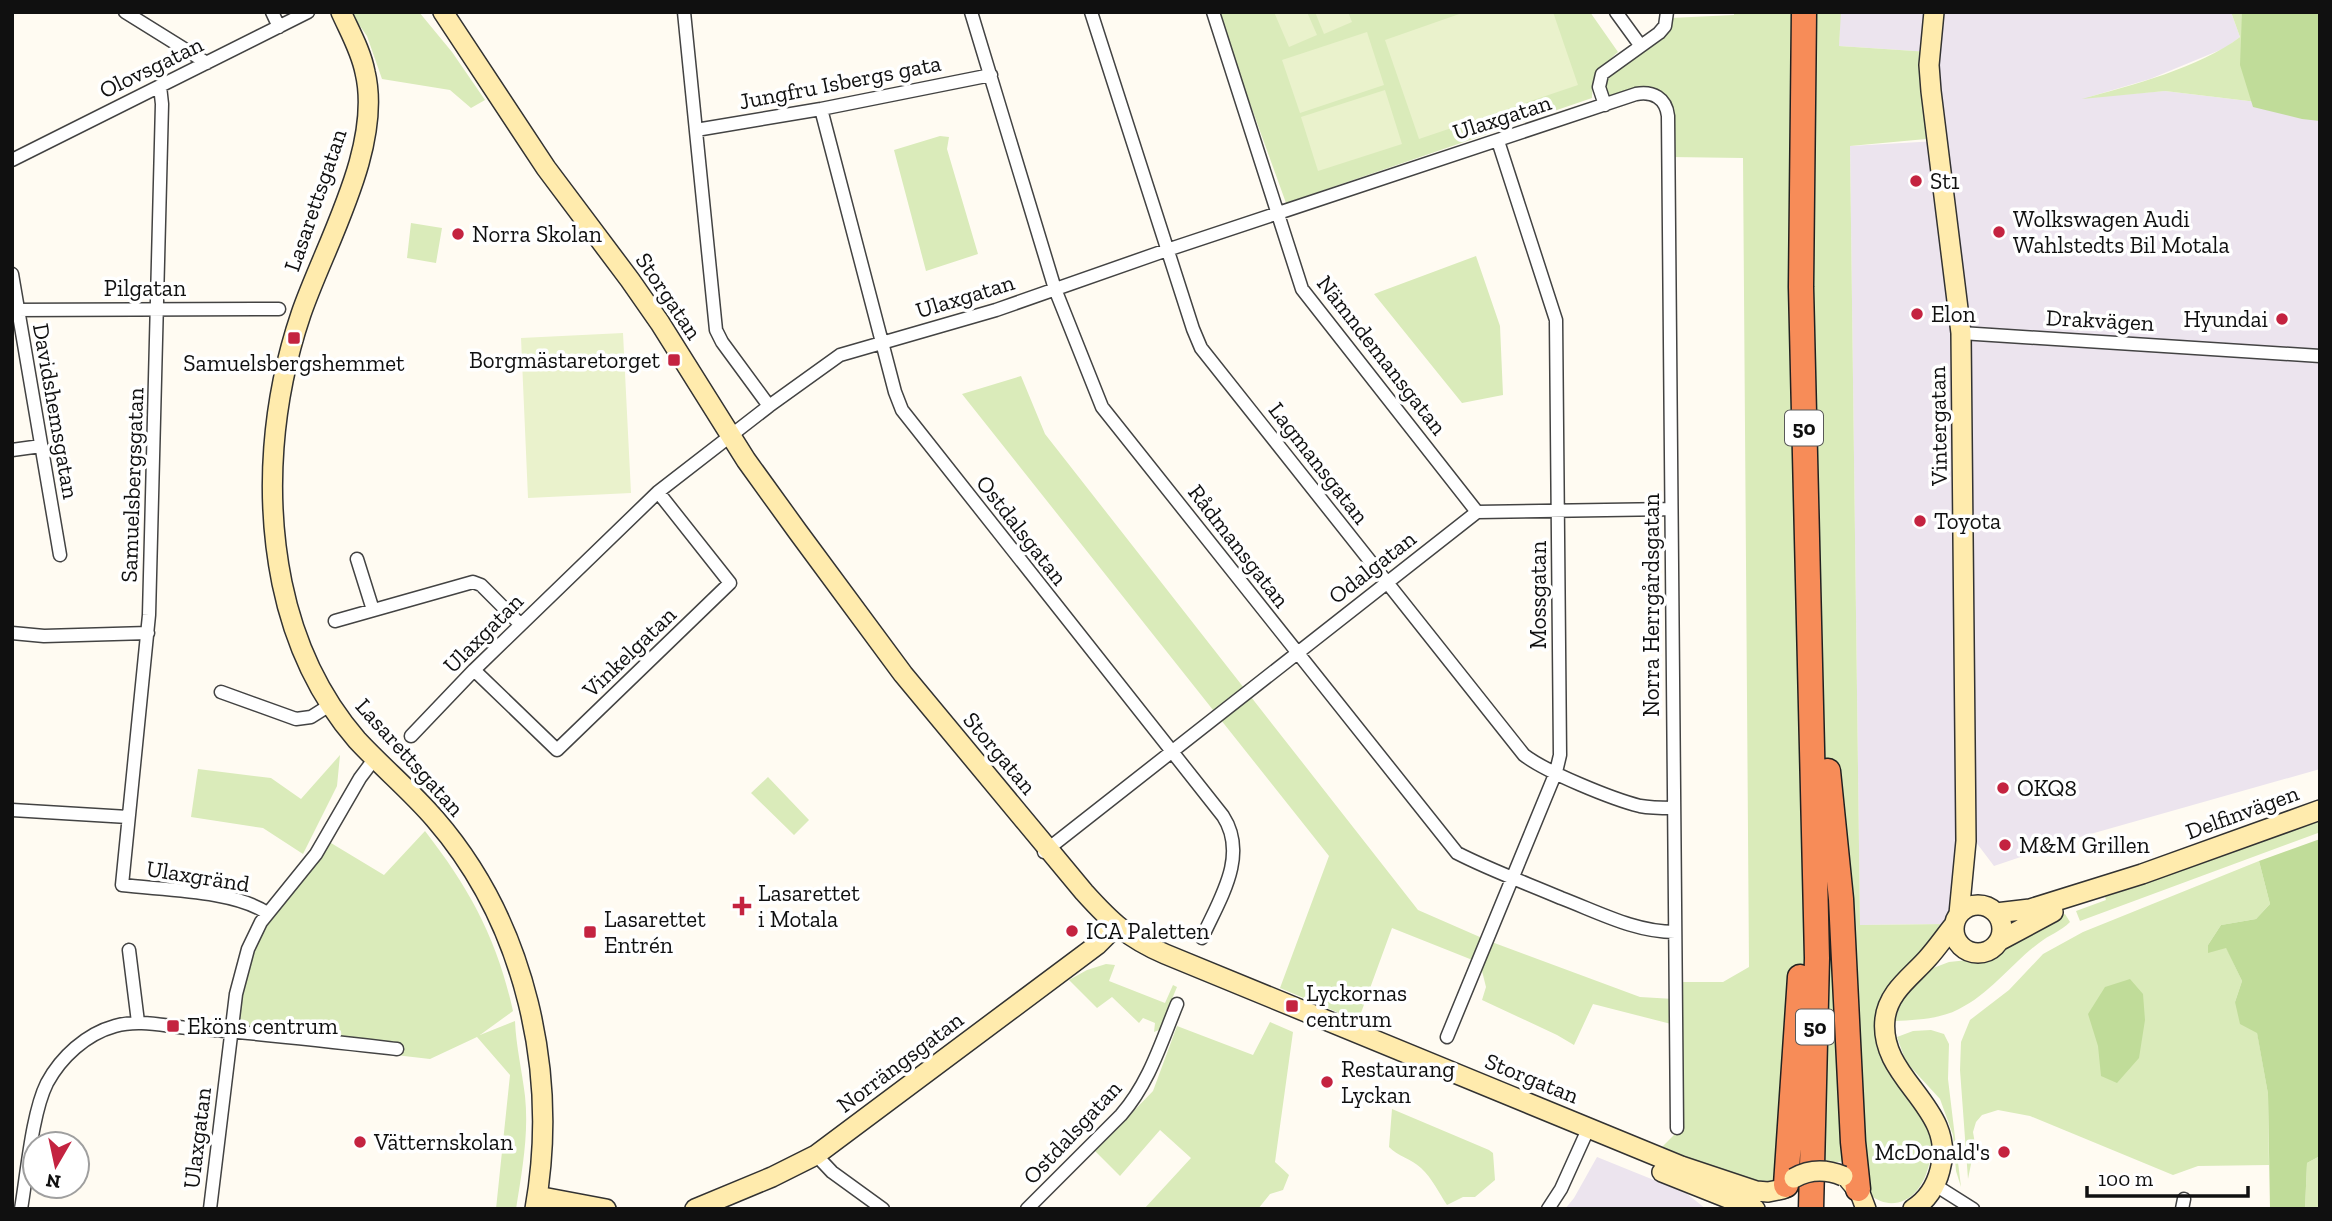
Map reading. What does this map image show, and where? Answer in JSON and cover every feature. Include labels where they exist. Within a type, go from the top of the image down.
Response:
[{"type":"highway","name":"50","points":[[1804,12],[1802,300],[1817,958],[1811,1209]]},
{"type":"highway","name":"50","points":[[1817,12],[1815,288],[1830,959],[1824,1209]]},
{"type":"highway","name":"50","points":[[1827,758],[1841,899],[1853,1132],[1861,1197]]},
{"type":"highway","points":[[1788,1184],[1803,930],[1815,844]]},
{"type":"street","points":[[125,12],[207,63]]},
{"type":"street","points":[[272,12],[279,27]]},
{"type":"street","name":"Olovsgatan","points":[[12,160],[308,12]]},
{"type":"street","name":"Lasarettsgatan","points":[[341,12],[361,57],[366,76],[366,135],[355,176],[293,338],[278,405],[272,482],[274,532],[289,610],[303,653],[330,705],[374,758],[414,796],[458,847],[494,908],[516,957],[531,1009],[539,1071],[542,1145],[536,1203]]},
{"type":"street","name":"Storgatan","points":[[429,12],[539,173],[638,304],[727,439],[896,679],[1113,930],[1587,1133],[1755,1209]]},
{"type":"street","name":"Storgatan","points":[[443,12],[541,160],[653,312],[727,439]]},
{"type":"street","points":[[684,12],[714,320],[718,337],[769,406]]},
{"type":"street","name":"Rådmansgatan","points":[[971,12],[1055,289],[1102,407],[1457,853],[1625,923],[1651,930],[1675,932]]},
{"type":"street","name":"Lagmansgatan","points":[[1091,12],[1201,348],[1518,749],[1532,762],[1628,802],[1674,808]]},
{"type":"street","name":"Nämndemansgatan","points":[[1213,12],[1299,281],[1306,295],[1477,512]]},
{"type":"street","points":[[1616,12],[1640,45]]},
{"type":"street","points":[[1605,105],[1599,87],[1602,74],[1662,29],[1667,12]]},
{"type":"street","name":"Vintergatan","points":[[1934,12],[1929,75],[1961,332],[1966,841],[1956,919]]},
{"type":"street","name":"Jungfru Isbergs gata","points":[[696,130],[821,109],[990,75]]},
{"type":"street","name":"Samuelsbergsgatan","points":[[121,885],[148,634],[158,309],[162,104],[160,86]]},
{"type":"street","name":"Ulaxgatan","points":[[411,736],[520,624],[658,492],[839,355],[996,310],[1167,250],[1646,93]]},
{"type":"street","name":"Norra Herrgårdsgatan","points":[[1646,93],[1662,101],[1668,116],[1677,1128]]},
{"type":"street","name":"Ostdalsgatan","points":[[821,109],[895,392],[907,418],[1223,816],[1234,841],[1232,868],[1202,938]]},
{"type":"street","name":"Mossgatan","points":[[1447,1037],[1556,772],[1560,755],[1555,314],[1498,141]]},
{"type":"street","name":"Davidshemsgatan","points":[[12,274],[15,310],[60,555]]},
{"type":"street","name":"Pilgatan","points":[[15,310],[279,309]]},
{"type":"street","name":"Drakvägen","points":[[1961,332],[2320,356]]},
{"type":"street","points":[[12,450],[41,446]]},
{"type":"street","name":"Vinkelgatan","points":[[474,670],[557,750],[730,583],[658,492]]},
{"type":"street","points":[[1477,512],[1671,509]]},
{"type":"street","name":"Odalgatan","points":[[1044,852],[1477,512]]},
{"type":"street","points":[[357,559],[373,610]]},
{"type":"street","points":[[335,621],[473,582],[481,585],[520,624]]},
{"type":"street","points":[[12,634],[148,634]]},
{"type":"street","points":[[221,692],[296,719],[311,717],[330,705]]},
{"type":"street","name":"Ulaxgatan","points":[[210,1209],[231,1031],[243,965],[255,933],[267,913],[316,854],[374,758]]},
{"type":"street","points":[[12,810],[128,817]]},
{"type":"street","name":"Delfinvägen","points":[[1989,910],[2030,909],[2142,874],[2320,810]]},
{"type":"street","name":"Vintergatan","points":[[1966,841],[1975,886],[1989,910]]},
{"type":"street","name":"Delfinvägen","points":[[1999,941],[2048,914],[2142,874]]},
{"type":"street","name":"Ulaxgränd","points":[[121,885],[228,897],[252,904],[267,913]]},
{"type":"street","points":[[1913,1209],[1935,1185],[1943,1154],[1937,1124],[1926,1104],[1897,1070],[1891,1057],[1885,1032],[1886,1010],[1908,975],[1926,961],[1956,919],[1970,906],[1989,910],[2002,927],[1999,941],[1984,953],[1966,951],[1958,944],[1954,935],[1956,919]]},
{"type":"street","name":"Norrängsgatan","points":[[695,1209],[772,1177],[816,1155],[1113,930]]},
{"type":"street","points":[[129,950],[138,1022]]},
{"type":"street","points":[[1926,961],[1966,951]]},
{"type":"street","name":"Ostdalsgatan","points":[[1027,1209],[1135,1098],[1177,1004]]},
{"type":"street","points":[[21,1209],[38,1112],[46,1084],[67,1056],[90,1036],[117,1025],[138,1022],[397,1049]]},
{"type":"street","points":[[1548,1209],[1561,1189],[1587,1133]]},
{"type":"street","name":"Storgatan","points":[[1587,1133],[1738,1187],[1768,1192],[1808,1172],[1833,1172],[1861,1197]]},
{"type":"street","points":[[816,1155],[832,1171],[883,1209]]},
{"type":"street","points":[[1774,1209],[1788,1184]]},
{"type":"street","points":[[1935,1185],[1973,1209]]},
{"type":"street","points":[[536,1203],[606,1209]]},
{"type":"shaded area","points":[[1840,12],[2231,12],[2240,37],[2225,48],[2150,79],[2089,97],[2165,91],[2257,102],[2320,114],[2320,769],[2080,837],[1994,866],[1966,829],[1956,841],[1955,907],[1948,924],[1860,925],[1850,146],[1937,141],[1930,52],[1839,46]]},
{"type":"shaded area","points":[[1597,1157],[1686,1193],[1706,1209],[1565,1209]]},
{"type":"green space","points":[[350,12],[419,12],[452,52],[485,100],[471,108],[450,90],[382,79],[367,36]]},
{"type":"green space","points":[[1217,12],[1590,12],[1618,52],[1600,72],[1594,84],[1592,98],[1286,203]]},
{"type":"green space","points":[[1274,12],[1307,12],[1317,35],[1289,47]]},
{"type":"green space","points":[[1315,12],[1348,12],[1352,22],[1324,34]]},
{"type":"green space","points":[[1465,12],[1553,12],[1578,85],[1419,139],[1385,40]]},
{"type":"green space","points":[[1734,12],[1841,12],[1839,46],[1930,52],[1937,138],[1850,146],[1860,925],[1948,924],[1897,987],[1877,1017],[1877,1037],[1886,1066],[1924,1121],[1931,1140],[1932,1151],[1925,1177],[1911,1196],[1896,1203],[1882,1202],[1870,1195],[1860,1160],[1803,1165],[1785,1163],[1779,1181],[1768,1185],[1658,1151],[1681,1128],[1675,1025],[1593,1004],[1574,1045],[1482,1000],[1486,987],[1480,963],[1392,928],[1358,1021],[1280,988],[1329,856],[962,394],[1021,376],[1045,434],[1418,910],[1489,941],[1640,997],[1674,999],[1675,982],[1723,982],[1749,967],[1743,158],[1671,157],[1671,111],[1654,94],[1602,109],[1602,90],[1606,78],[1620,62],[1669,32],[1670,18],[1734,15]]},
{"type":"green space","points":[[2231,12],[2320,12],[2257,102],[2165,91],[2082,99],[2185,67],[2223,48],[2240,37]]},
{"type":"green space","points":[[2242,12],[2320,12],[2320,121],[2253,107],[2240,65]]},
{"type":"green space","points":[[1367,32],[1384,85],[1300,113],[1282,60]]},
{"type":"green space","points":[[1385,90],[1402,144],[1318,171],[1301,117]]},
{"type":"green space","points":[[940,136],[949,137],[947,149],[978,254],[926,271],[894,150]]},
{"type":"green space","points":[[411,223],[442,228],[436,263],[407,258]]},
{"type":"green space","points":[[1476,256],[1500,326],[1503,395],[1462,403],[1374,294]]},
{"type":"green space","points":[[623,333],[631,493],[528,498],[521,338]]},
{"type":"green space","points":[[340,755],[337,786],[303,854],[263,828],[191,817],[198,769],[271,778],[301,799]]},
{"type":"green space","points":[[768,777],[809,820],[794,835],[751,793]]},
{"type":"green space","points":[[2318,818],[2318,833],[2080,921],[2076,911],[2106,900],[2105,897]]},
{"type":"green space","points":[[425,831],[455,873],[480,916],[499,961],[513,1011],[480,1035],[515,1021],[526,1124],[516,1209],[496,1209],[510,1075],[477,1037],[430,1059],[229,1036],[266,910],[326,840],[384,875]]},
{"type":"green space","points":[[2320,839],[2320,1156],[2307,1163],[2305,1209],[2270,1209],[2268,1094],[2257,1033],[2240,1024],[2235,1002],[2242,981],[2226,948],[2208,953],[2208,945],[2221,925],[2256,919],[2270,904],[2259,861]]},
{"type":"green space","points":[[2259,861],[2270,904],[2256,919],[2221,925],[2208,945],[2208,952],[2226,947],[2242,981],[2235,1002],[2257,1032],[2268,1094],[2269,1165],[2198,1166],[2173,1175],[2030,1116],[1998,1110],[1982,1115],[1976,1122],[1968,1179],[1960,1070],[1961,1042],[1970,1020],[2009,990],[2043,954],[2083,932]]},
{"type":"green space","points":[[2065,914],[2070,922],[2029,951],[1970,1003],[1936,1017],[1895,1021],[1900,1004],[1912,984],[1928,970],[1949,962],[1987,958],[2036,926]]},
{"type":"green space","points":[[1106,964],[1115,965],[1109,981],[1165,1003],[1173,985],[1177,987],[1159,1030],[1154,1032],[1155,1023],[1143,1018],[1139,1023],[1112,997],[1097,1008],[1069,980]]},
{"type":"green space","points":[[2130,979],[2143,994],[2145,1020],[2139,1058],[2117,1083],[2101,1076],[2098,1046],[2088,1014],[2105,987]]},
{"type":"green space","points":[[1270,1022],[1293,1032],[1275,1162],[1289,1175],[1283,1190],[1270,1194],[1258,1209],[1144,1209],[1191,1158],[1160,1130],[1120,1176],[1095,1151],[1153,1091],[1177,1026],[1253,1055]]},
{"type":"green space","points":[[1931,1030],[1944,1034],[1949,1044],[1948,1079],[1961,1187],[1956,1171],[1953,1135],[1940,1099],[1906,1062],[1897,1037],[1913,1031]]},
{"type":"green space","points":[[1392,1109],[1489,1150],[1493,1153],[1495,1180],[1475,1197],[1463,1197],[1447,1205],[1421,1168],[1389,1147]]},
{"type":"green space","points":[[2320,1156],[2320,1209],[2305,1209],[2307,1163]]},
{"type":"place","name":"St1","points":[[1916,181]]},
{"type":"place","name":"Wolkswagen Audi Wahlstedts Bil Motala","points":[[1999,232]]},
{"type":"place","name":"Norra Skolan","points":[[458,234]]},
{"type":"place","name":"Elon","points":[[1917,314]]},
{"type":"place","name":"Hyundai","points":[[2282,319]]},
{"type":"place","name":"Samuelsbergshemmet","points":[[294,338]]},
{"type":"place","name":"Borgmästaretorget","points":[[674,360]]},
{"type":"place","name":"Toyota","points":[[1920,521]]},
{"type":"place","name":"OKQ8","points":[[2003,788]]},
{"type":"place","name":"M&M Grillen","points":[[2005,845]]},
{"type":"place","name":"Lasarettet i Motala","points":[[742,906]]},
{"type":"place","name":"ICA Paletten","points":[[1072,931]]},
{"type":"place","name":"Lasarettet Entrén","points":[[590,932]]},
{"type":"place","name":"Lyckornas centrum","points":[[1292,1006]]},
{"type":"place","name":"Eköns centrum","points":[[173,1026]]},
{"type":"place","name":"Restaurang Lyckan","points":[[1327,1082]]},
{"type":"place","name":"Vätternskolan","points":[[360,1142]]},
{"type":"place","name":"McDonald's","points":[[2004,1152]]}]
